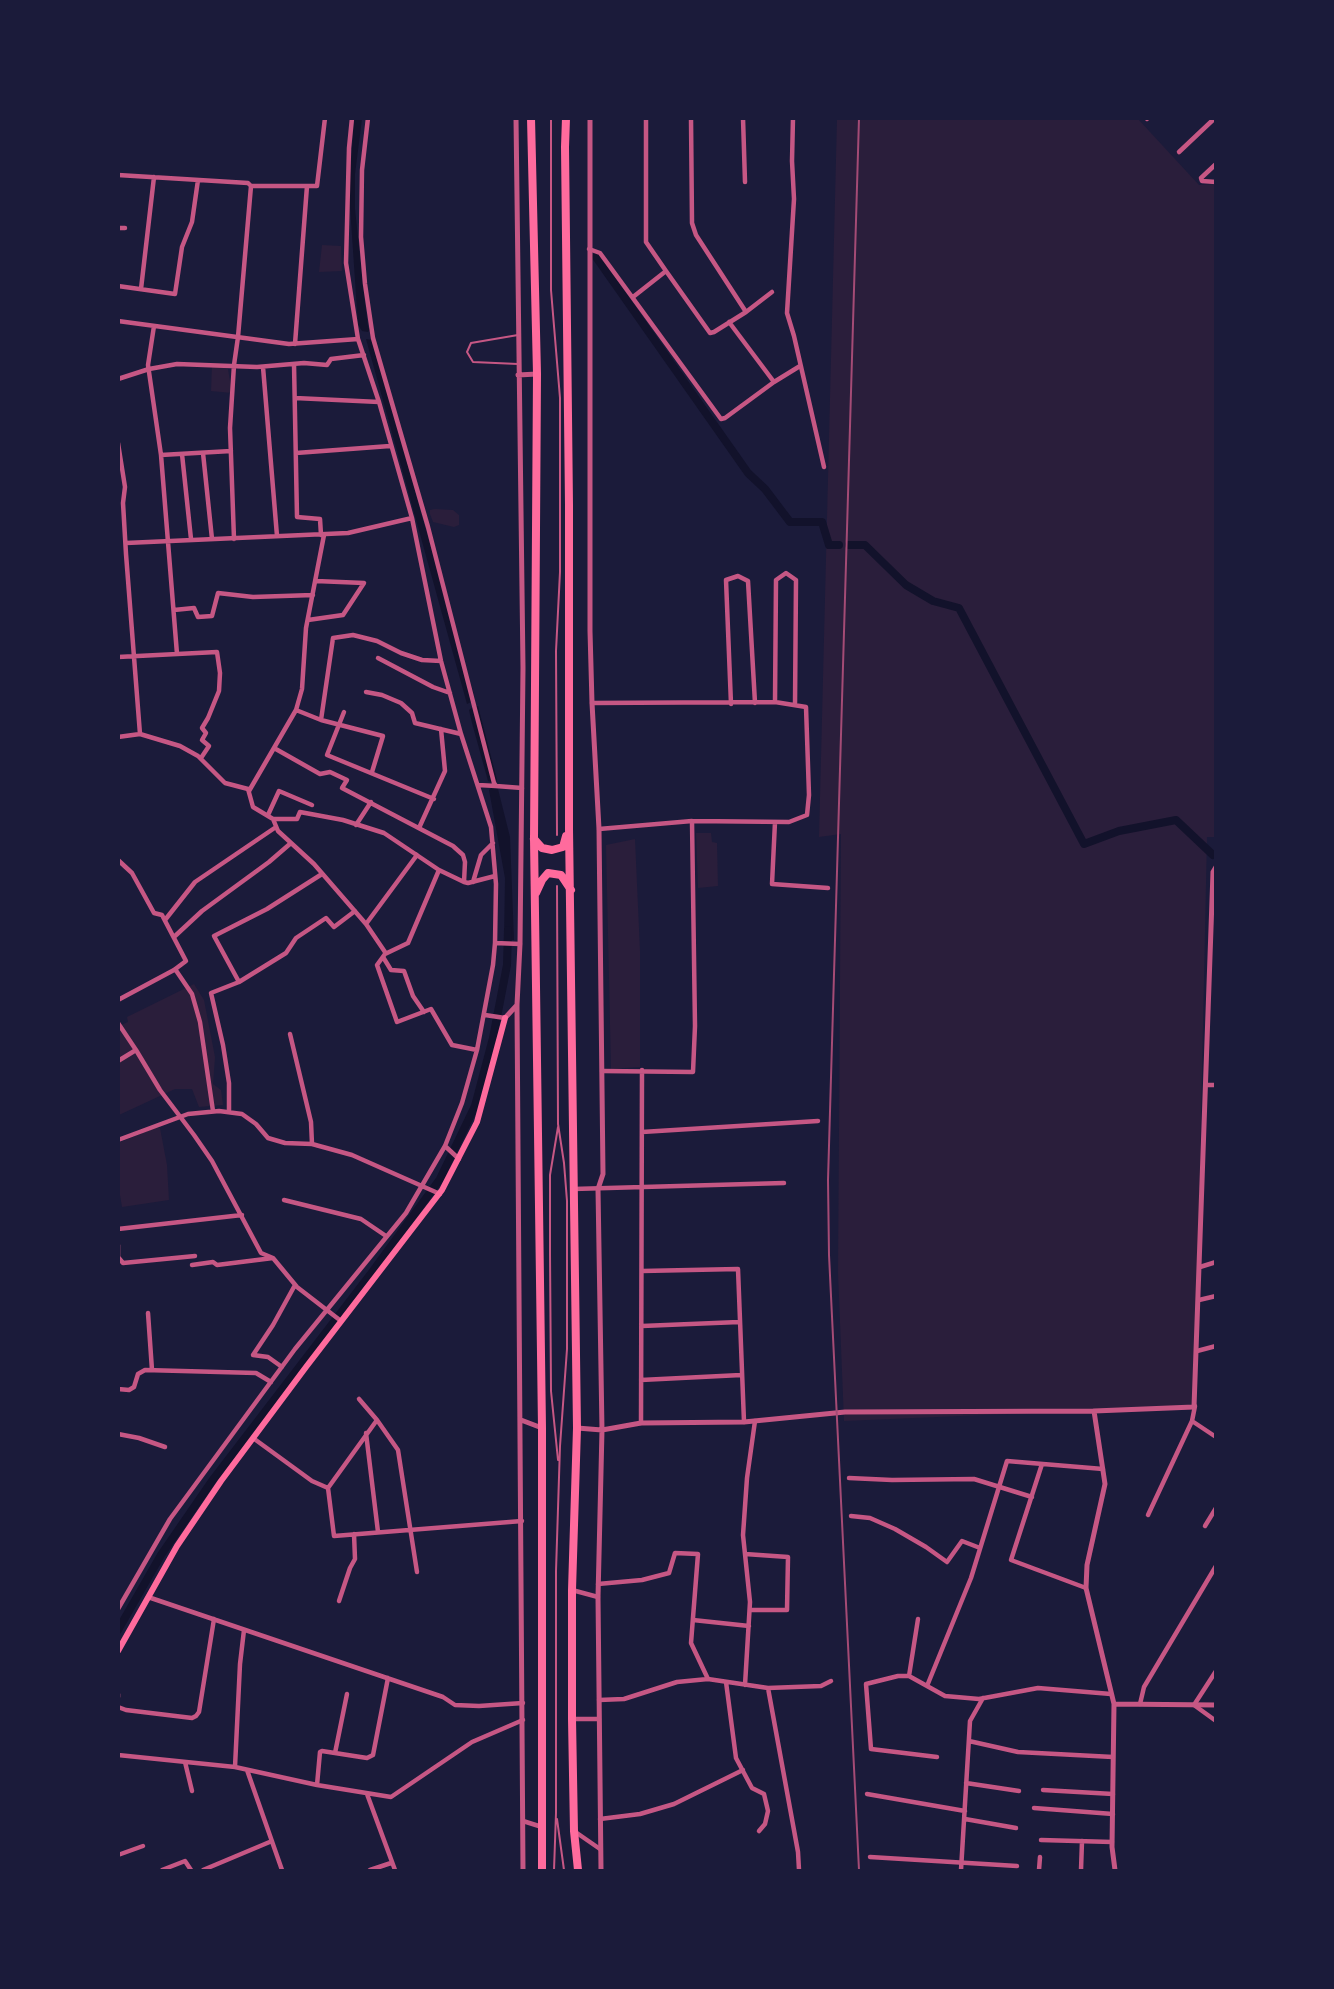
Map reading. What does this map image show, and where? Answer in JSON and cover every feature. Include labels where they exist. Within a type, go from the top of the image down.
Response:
[{"type":"highway","points":[[531,118],[537,374],[534,897],[542,1428],[543,1870]]},
{"type":"highway","points":[[561,118],[565,147]]},
{"type":"highway","points":[[566,118],[569,829],[577,1428],[572,1590],[572,1719],[574,1831],[578,1870]]},
{"type":"highway","points":[[534,839],[542,848],[548,850],[563,847],[569,829]]},
{"type":"highway","points":[[534,897],[548,873],[561,875],[570,890]]},
{"type":"main road","points":[[118,1651],[183,1536],[253,1438],[438,1193],[477,1122],[503,1018]]},
{"type":"street","points":[[118,175],[248,183],[251,186],[317,186],[325,118]]},
{"type":"street","points":[[118,1609],[170,1519],[282,1366],[406,1213],[424,1186],[446,1147],[462,1103],[487,1015],[497,943],[491,827],[481,785],[461,734],[441,661],[412,518],[379,402],[358,339],[346,263],[352,118]]},
{"type":"street","points":[[368,118],[362,170],[361,237],[373,338],[428,527],[496,785]]},
{"type":"street","points":[[516,118],[523,668],[517,1005],[523,1870]]},
{"type":"street","points":[[590,118],[589,507],[592,703],[599,829],[603,1174],[598,1188],[602,1430],[598,1584],[601,1870]]},
{"type":"street","points":[[646,118],[646,242],[708,331],[714,332],[772,292]]},
{"type":"street","points":[[691,118],[692,223],[696,235],[746,312]]},
{"type":"street","points":[[743,118],[745,182]]},
{"type":"street","points":[[793,118],[794,199],[787,313],[824,467]]},
{"type":"street","points":[[1179,152],[1215,118]]},
{"type":"street","points":[[1215,165],[1201,181],[1215,182]]},
{"type":"street","points":[[141,289],[154,177]]},
{"type":"street","points":[[118,286],[175,294],[182,247],[192,222],[198,180]]},
{"type":"street","points":[[234,539],[230,428],[251,186]]},
{"type":"street","points":[[295,344],[306,186]]},
{"type":"street","points":[[589,249],[600,253],[722,419],[800,366]]},
{"type":"street","points":[[633,297],[666,271]]},
{"type":"street","points":[[118,321],[289,344],[358,339]]},
{"type":"street","points":[[729,322],[774,382]]},
{"type":"street","points":[[154,326],[149,369],[161,456],[177,654]]},
{"type":"street","points":[[118,379],[149,369],[177,364],[263,367],[294,364],[327,365],[331,359],[364,355]]},
{"type":"street","points":[[249,791],[296,710],[302,689],[308,620],[322,535],[320,519],[297,517],[294,364]]},
{"type":"street","points":[[263,367],[277,536]]},
{"type":"street","points":[[518,375],[537,374]]},
{"type":"street","points":[[295,398],[379,402]]},
{"type":"street","points":[[118,443],[125,487],[121,503],[140,734]]},
{"type":"street","points":[[296,453],[390,446]]},
{"type":"street","points":[[161,456],[231,451]]},
{"type":"street","points":[[203,453],[212,539]]},
{"type":"street","points":[[182,454],[191,539]]},
{"type":"street","points":[[126,543],[348,533],[412,518]]},
{"type":"street","points":[[118,554],[126,554]]},
{"type":"street","points":[[775,702],[776,580],[786,573],[796,580],[795,705]]},
{"type":"street","points":[[731,704],[726,580],[738,576],[748,581],[754,702]]},
{"type":"street","points":[[308,620],[343,615],[364,583],[316,581]]},
{"type":"street","points":[[174,610],[194,609],[198,617],[213,616],[218,593],[253,597],[313,595]]},
{"type":"street","points":[[321,720],[333,638],[353,635],[377,641],[422,660],[441,661]]},
{"type":"street","points":[[118,657],[217,652],[220,673],[219,691],[202,728],[206,733],[202,740],[209,746],[201,758]]},
{"type":"street","points":[[378,658],[433,687],[450,693]]},
{"type":"street","points":[[366,692],[382,694],[401,703],[412,713],[415,723],[461,734]]},
{"type":"street","points":[[592,703],[775,702],[806,707],[809,795],[807,815],[789,822],[692,821],[599,829]]},
{"type":"street","points":[[296,710],[321,720],[383,736],[372,772]]},
{"type":"street","points":[[344,712],[327,755],[434,799]]},
{"type":"street","points":[[419,828],[445,771],[441,729]]},
{"type":"street","points":[[118,737],[140,734],[180,746],[201,758],[225,783],[248,789],[253,807],[273,819],[278,831],[314,864],[366,924],[391,970],[404,971],[413,996],[424,1012]]},
{"type":"street","points":[[274,748],[320,774],[330,772],[347,780],[342,788],[460,852],[465,862],[464,882]]},
{"type":"street","points":[[481,785],[522,788]]},
{"type":"street","points":[[268,815],[279,791],[312,805]]},
{"type":"street","points":[[356,825],[371,802]]},
{"type":"street","points":[[273,819],[297,819],[300,812],[356,825],[384,833],[439,870],[464,882],[495,876]]},
{"type":"street","points":[[602,1071],[693,1072],[695,1026],[692,821]]},
{"type":"street","points":[[775,822],[772,884],[828,888]]},
{"type":"street","points":[[165,920],[195,882],[276,826]]},
{"type":"street","points":[[174,937],[202,911],[291,843]]},
{"type":"street","points":[[473,882],[481,855],[493,843]]},
{"type":"street","points":[[366,924],[417,855]]},
{"type":"street","points":[[118,860],[132,873],[154,913],[162,915],[186,961],[118,1000]]},
{"type":"street","points":[[1148,1515],[1192,1420],[1195,1406],[1215,867]]},
{"type":"street","points":[[439,870],[408,943],[384,956],[377,965],[397,1022],[431,1009],[452,1045],[477,1050]]},
{"type":"street","points":[[239,982],[214,936],[267,909],[322,874]]},
{"type":"street","points":[[229,1112],[229,1083],[211,993],[239,982],[286,953],[296,938],[326,918],[334,927],[355,911]]},
{"type":"street","points":[[497,943],[518,944]]},
{"type":"street","points":[[175,969],[192,994],[200,1022],[213,1112]]},
{"type":"street","points":[[487,1015],[503,1018],[517,1005]]},
{"type":"street","points":[[118,1023],[179,1118],[212,1161],[261,1253],[273,1258],[295,1285],[341,1321]]},
{"type":"street","points":[[290,1034],[311,1122],[312,1144]]},
{"type":"street","points":[[118,1061],[136,1050]]},
{"type":"street","points":[[641,1423],[642,1070]]},
{"type":"street","points":[[1207,1085],[1215,1085]]},
{"type":"street","points":[[118,1140],[188,1114],[213,1112],[243,1114],[268,1138],[285,1143],[312,1144],[352,1155],[438,1193]]},
{"type":"street","points":[[642,1132],[818,1121]]},
{"type":"street","points":[[446,1147],[458,1158]]},
{"type":"street","points":[[573,1189],[784,1183]]},
{"type":"street","points":[[284,1200],[361,1219],[386,1236]]},
{"type":"street","points":[[118,1229],[242,1215]]},
{"type":"street","points":[[118,1245],[118,1257],[123,1263],[195,1256]]},
{"type":"street","points":[[192,1265],[273,1258]]},
{"type":"street","points":[[1200,1267],[1215,1262]]},
{"type":"street","points":[[642,1271],[738,1269],[744,1422]]},
{"type":"street","points":[[282,1366],[268,1358],[253,1355],[295,1285]]},
{"type":"street","points":[[1199,1300],[1215,1296]]},
{"type":"street","points":[[148,1312],[152,1370]]},
{"type":"street","points":[[642,1326],[740,1322]]},
{"type":"street","points":[[1197,1351],[1215,1346]]},
{"type":"street","points":[[118,1389],[129,1390],[134,1387],[138,1374],[145,1370],[256,1373],[271,1382]]},
{"type":"street","points":[[641,1380],[741,1375]]},
{"type":"street","points":[[359,1399],[398,1450],[417,1572]]},
{"type":"street","points":[[577,1428],[602,1430],[641,1423],[744,1422],[845,1412],[1094,1411],[1195,1406]]},
{"type":"street","points":[[1094,1411],[1105,1484],[1087,1565],[1086,1588],[1114,1704],[1112,1842],[1115,1870]]},
{"type":"street","points":[[377,1420],[328,1488],[334,1536],[522,1521]]},
{"type":"street","points":[[521,1420],[542,1428]]},
{"type":"street","points":[[1192,1420],[1215,1437]]},
{"type":"street","points":[[745,1685],[750,1610],[743,1535],[747,1478],[755,1421]]},
{"type":"street","points":[[366,1433],[378,1532]]},
{"type":"street","points":[[118,1434],[165,1447]]},
{"type":"street","points":[[253,1438],[312,1481],[328,1488]]},
{"type":"street","points":[[927,1686],[971,1578],[1007,1461],[1103,1469]]},
{"type":"street","points":[[1042,1464],[1011,1560],[1086,1588]]},
{"type":"street","points":[[849,1478],[974,1479],[1032,1497]]},
{"type":"street","points":[[1205,1526],[1215,1508]]},
{"type":"street","points":[[851,1516],[870,1518],[895,1528],[946,1562],[962,1541],[980,1548]]},
{"type":"street","points":[[339,1601],[355,1559],[354,1534]]},
{"type":"street","points":[[598,1584],[642,1580],[669,1573],[675,1553],[698,1554],[691,1643],[708,1679]]},
{"type":"street","points":[[745,1554],[788,1557],[787,1610],[750,1610]]},
{"type":"street","points":[[1140,1704],[1144,1687],[1215,1566]]},
{"type":"street","points":[[572,1590],[598,1597]]},
{"type":"street","points":[[148,1597],[443,1697],[455,1705],[523,1703]]},
{"type":"street","points":[[909,1676],[918,1618]]},
{"type":"street","points":[[118,1707],[192,1718],[196,1716],[199,1712],[207,1651],[214,1619]]},
{"type":"street","points":[[693,1620],[749,1626]]},
{"type":"street","points":[[235,1767],[244,1630]]},
{"type":"street","points":[[1194,1705],[1215,1671]]},
{"type":"street","points":[[937,1757],[871,1749],[866,1684],[898,1676],[909,1676],[945,1696],[983,1698],[1038,1688],[1111,1694]]},
{"type":"street","points":[[316,1785],[320,1752],[367,1758],[373,1755],[388,1678]]},
{"type":"street","points":[[599,1700],[624,1699],[677,1682],[708,1679],[768,1688],[821,1686],[831,1681]]},
{"type":"street","points":[[726,1683],[736,1758],[752,1788],[764,1794],[768,1811],[765,1824],[759,1831]]},
{"type":"street","points":[[768,1688],[798,1852],[799,1870]]},
{"type":"street","points":[[335,1753],[347,1694]]},
{"type":"street","points":[[961,1870],[970,1721],[983,1698]]},
{"type":"street","points":[[1114,1704],[1215,1705]]},
{"type":"street","points":[[1194,1705],[1215,1721]]},
{"type":"street","points":[[572,1719],[599,1719]]},
{"type":"street","points":[[118,1755],[235,1767],[316,1785],[367,1794],[395,1796],[472,1742],[523,1720]]},
{"type":"street","points":[[969,1741],[1018,1752],[1113,1757]]},
{"type":"street","points":[[185,1762],[192,1791]]},
{"type":"street","points":[[247,1770],[282,1870]]},
{"type":"street","points":[[600,1820],[640,1814],[674,1804],[743,1770]]},
{"type":"street","points":[[966,1783],[1019,1791]]},
{"type":"street","points":[[1043,1790],[1113,1794]]},
{"type":"street","points":[[367,1794],[395,1870]]},
{"type":"street","points":[[867,1794],[965,1811]]},
{"type":"street","points":[[1034,1808],[1113,1814]]},
{"type":"street","points":[[964,1819],[1016,1828]]},
{"type":"street","points":[[523,1821],[542,1827]]},
{"type":"street","points":[[574,1831],[600,1849]]},
{"type":"street","points":[[1041,1840],[1112,1842]]},
{"type":"street","points":[[203,1870],[272,1841]]},
{"type":"street","points":[[1080,1870],[1082,1841]]},
{"type":"street","points":[[118,1855],[143,1846]]},
{"type":"street","points":[[870,1857],[1017,1866]]},
{"type":"street","points":[[1039,1870],[1040,1857]]},
{"type":"street","points":[[162,1870],[185,1861],[191,1870]]},
{"type":"street","points":[[370,1870],[391,1863]]},
{"type":"lane","points":[[551,118],[551,290],[560,398],[560,572],[556,663],[557,835]]},
{"type":"lane","points":[[518,335],[471,343],[467,352],[473,362],[518,364]]},
{"type":"lane","points":[[554,1870],[556,1813],[555,1571],[559,1468],[567,1376],[567,1201],[558,1124],[557,886]]},
{"type":"lane","points":[[558,1124],[550,1175],[550,1254],[551,1390],[559,1468]]},
{"type":"lane","points":[[556,1813],[564,1870]]},
{"type":"shaded area","points":[[354,119],[362,119],[355,174],[355,209],[370,330],[368,332],[362,331],[358,325],[349,191]]},
{"type":"shaded area","points":[[837,119],[1138,119],[1199,185],[1216,184],[1216,837],[1207,837],[1195,1406],[844,1421],[838,1273],[841,834],[819,837]]},
{"type":"shaded area","points":[[322,245],[341,246],[342,271],[319,272]]},
{"type":"shaded area","points":[[366,339],[372,340],[384,376],[473,691],[475,700],[467,704]]},
{"type":"shaded area","points":[[212,365],[228,369],[232,393],[211,391]]},
{"type":"shaded area","points":[[430,510],[453,510],[459,515],[459,525],[454,527],[433,522]]},
{"type":"shaded area","points":[[478,706],[497,780],[494,783],[488,781],[472,723],[469,710]]},
{"type":"shaded area","points":[[498,789],[510,837],[514,940],[504,940],[505,878],[489,790]]},
{"type":"shaded area","points":[[696,833],[711,833],[712,842],[717,843],[718,886],[698,888]]},
{"type":"shaded area","points":[[635,839],[640,951],[640,1067],[611,1069],[606,845]]},
{"type":"shaded area","points":[[194,984],[204,1000],[215,1057],[213,1084],[221,1090],[223,1105],[199,1107],[192,1089],[175,1089],[119,1115],[119,1026],[128,1022],[127,1017]]},
{"type":"shaded area","points":[[160,1128],[167,1165],[169,1200],[122,1207],[119,1189],[118,1143]]},
{"type":"waterway","points":[[596,257],[748,473],[765,489],[790,522],[822,522],[829,545],[839,545]]},
{"type":"waterway","points":[[849,545],[865,545],[906,585],[933,601],[959,608],[1084,844],[1119,831],[1176,820],[1213,855]]},
{"type":"waterway","points":[[118,1630],[161,1555],[212,1481],[370,1275],[440,1179],[475,1106],[493,1038],[507,965],[508,930]]},
{"type":"railway","points":[[859,118],[828,1180],[829,1255],[859,1870]]}]
